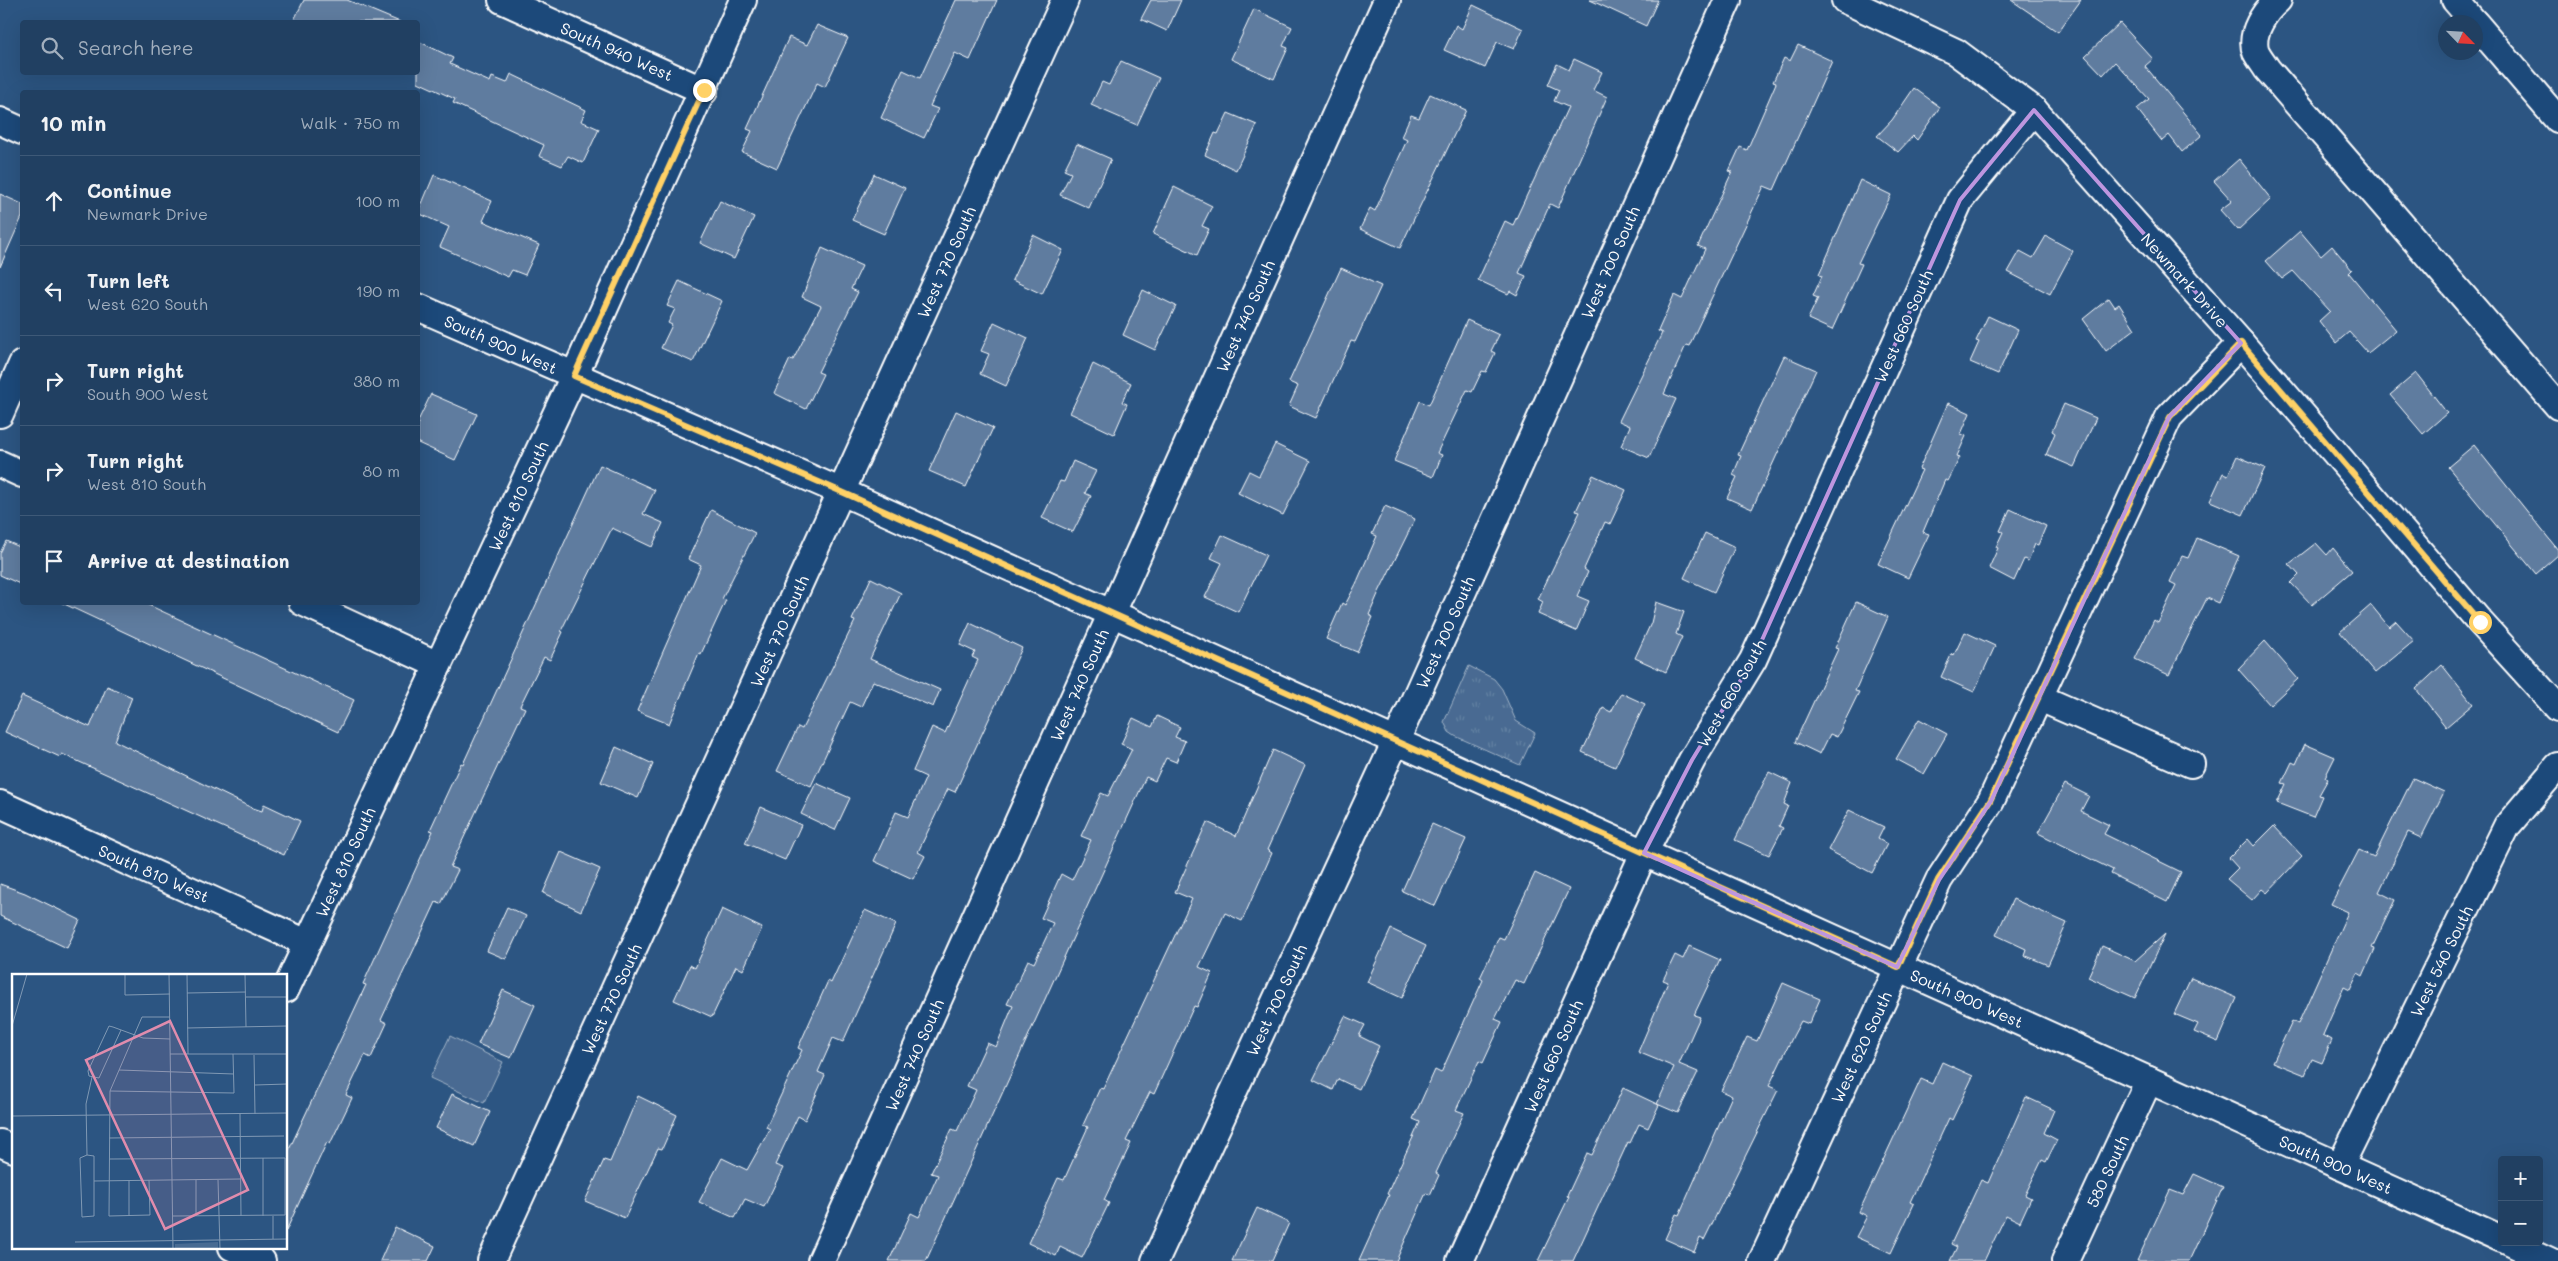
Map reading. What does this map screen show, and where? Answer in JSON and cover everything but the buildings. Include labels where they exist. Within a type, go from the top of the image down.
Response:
[{"type":"street","name":"South 940 West","points":[[502,0],[704,90]]},
{"type":"street","name":"West 810 South","points":[[288,986],[574,376],[743,0]]},
{"type":"street","name":"West 770 South","points":[[491,1261],[1065,0]]},
{"type":"street","name":"West 740 South","points":[[821,1261],[1386,0]]},
{"type":"street","name":"West 700 South","points":[[1155,1261],[1396,741],[1728,0]]},
{"type":"street","name":"Newmark Drive","points":[[1845,0],[1956,52],[2034,110],[2241,343],[2480,622],[2558,708]]},
{"type":"street","points":[[2278,0],[2266,10],[2257,31],[2256,51],[2267,69],[2558,406]]},
{"type":"street","points":[[2454,0],[2468,15]]},
{"type":"street","points":[[2483,32],[2558,120]]},
{"type":"street","name":"West 660 South","points":[[1460,1261],[1644,853],[1692,760],[1753,660],[1960,200],[2034,110]]},
{"type":"street","points":[[0,121],[20,130]]},
{"type":"street","name":"South 900 West","points":[[420,308],[842,492],[2498,1237]]},
{"type":"street","name":"West 620 South","points":[[1762,1261],[1938,880],[1990,801],[2040,698],[2170,417],[2241,343]]},
{"type":"street","points":[[0,414],[20,369]]},
{"type":"street","points":[[0,464],[20,473]]},
{"type":"street","points":[[308,605],[438,665]]},
{"type":"street","points":[[2040,698],[2191,764]]},
{"type":"street","name":"West 540 South","points":[[2340,1166],[2507,826],[2558,766]]},
{"type":"street","name":"South 810 West","points":[[0,804],[308,943]]},
{"type":"street","name":"580 South","points":[[2065,1261],[2149,1080]]},
{"type":"street","points":[[0,1143],[12,1148]]},
{"type":"street","points":[[2518,1246],[2550,1261]]},
{"type":"street","points":[[234,1248],[262,1261]]},
{"type":"highlighted area","points":[[2034,110],[2241,343],[2169,417],[1991,801],[1939,880],[1897,967],[1644,853],[1692,760],[1753,660],[1960,200]]},
{"type":"green space","points":[[1469,666],[1494,679],[1502,689],[1516,721],[1535,733],[1520,765],[1449,732],[1444,722]]},
{"type":"green space","points":[[450,1036],[503,1062],[484,1103],[430,1078]]},
{"type":"route","points":[[704,90],[574,376],[842,492],[1898,967],[1938,880],[1990,801],[2040,698],[2170,417],[2241,343],[2480,622]]}]
